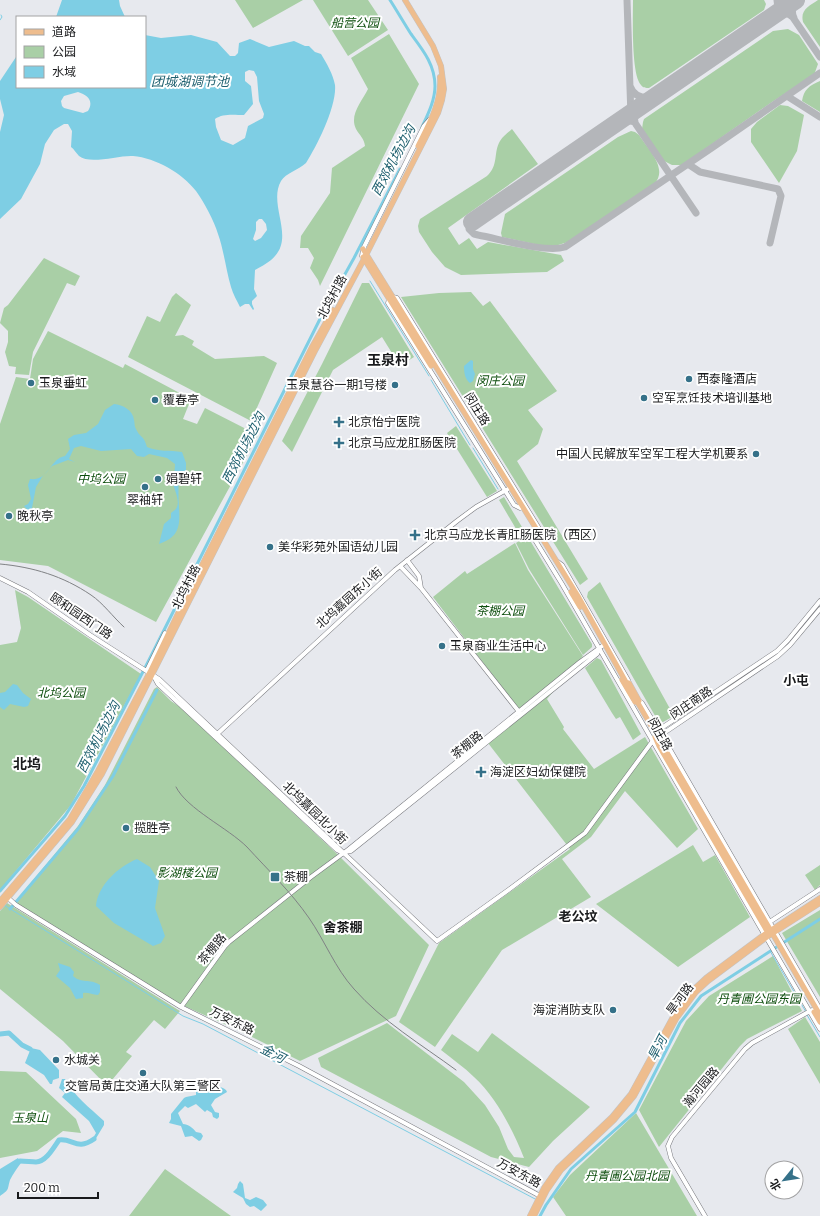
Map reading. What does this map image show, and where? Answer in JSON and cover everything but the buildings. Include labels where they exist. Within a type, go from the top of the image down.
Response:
[{"type":"main road","name":"北坞村路","points":[[150,672],[316,349],[433,114],[441,89],[438,67],[430,48],[401,0]]},
{"type":"main road","name":"北坞村路","points":[[0,907],[4,899],[72,822],[102,774],[168,631],[312,347],[364,254],[433,124],[442,100],[444,77],[437,55],[405,0]]},
{"type":"main road","name":"闵庄路","points":[[364,254],[538,535],[602,646],[657,736],[659,746],[739,884],[779,948]]},
{"type":"main road","name":"闵庄路","points":[[391,298],[506,490],[557,562],[602,646],[626,682],[628,682],[640,702],[638,704],[768,923],[770,933]]},
{"type":"main road","name":"旱河路","points":[[530,1216],[558,1168],[612,1117],[631,1094],[673,1017],[689,994],[706,978],[820,898]]},
{"type":"main road","name":"旱河路","points":[[770,933],[820,903]]},
{"type":"main road","points":[[779,948],[809,1012],[820,1022]]},
{"type":"main road","points":[[779,948],[820,1017]]},
{"type":"main road","name":"旱河路","points":[[534,1216],[539,1200]]},
{"type":"street","name":"北坞嘉园东小街","points":[[217,735],[372,590],[400,566],[463,516],[506,490]]},
{"type":"street","points":[[408,560],[419,576],[421,588]]},
{"type":"street","name":"闵庄路","points":[[557,562],[562,565],[628,682]]},
{"type":"street","points":[[400,566],[421,588],[520,713]]},
{"type":"street","name":"颐和园西门路","points":[[0,578],[28,592],[84,631],[150,672]]},
{"type":"street","name":"闵庄南路","points":[[657,736],[663,727],[777,651],[820,601]]},
{"type":"street","name":"闵庄南路","points":[[657,736],[668,731],[778,656],[790,645],[820,609]]},
{"type":"street","name":"茶棚路","points":[[180,1007],[224,946],[343,853],[351,851],[520,713],[597,654],[602,646]]},
{"type":"street","name":"北坞嘉园北小街","points":[[150,672],[158,684],[217,735],[337,850],[343,853],[437,941],[585,833],[657,736]]},
{"type":"street","name":"闵庄路","points":[[657,736],[740,892],[770,933]]},
{"type":"street","points":[[739,884],[740,892]]},
{"type":"street","points":[[768,923],[820,889]]},
{"type":"street","name":"万安东路","points":[[4,899],[180,1007],[299,1066],[539,1200]]},
{"type":"street","points":[[779,948],[820,1009]]},
{"type":"street","points":[[809,1012],[820,1017]]},
{"type":"street","points":[[809,1012],[820,1028]]},
{"type":"street","name":"瀚河园路","points":[[705,1216],[671,1158],[668,1146],[672,1137],[745,1049],[752,1043],[809,1012]]},
{"type":"green space","name":"船营公园","points":[[235,0],[303,0],[253,28]]},
{"type":"green space","name":"船营公园","points":[[313,0],[368,0],[388,30],[348,56]]},
{"type":"green space","points":[[633,0],[764,0],[766,4],[764,10],[648,88],[641,85],[636,70],[633,45]]},
{"type":"green space","points":[[820,0],[820,47],[803,22],[802,18],[804,11]]},
{"type":"green space","points":[[788,29],[799,35],[818,64],[814,75],[772,102],[682,165],[672,165],[664,161],[642,129],[644,119],[773,31]]},
{"type":"green space","points":[[389,34],[419,84],[320,286],[310,268],[314,258],[308,248],[300,248],[301,236],[330,193],[332,168],[365,146],[363,139],[356,129],[354,119],[357,108],[368,89],[351,58]]},
{"type":"green space","points":[[820,81],[820,112],[802,101],[808,88]]},
{"type":"green space","points":[[780,105],[788,106],[804,115],[797,151],[779,183],[751,142],[751,129],[757,122]]},
{"type":"green space","points":[[512,129],[538,164],[448,228],[459,245],[469,238],[477,249],[488,242],[561,255],[564,261],[547,272],[461,275],[445,267],[432,252],[419,232],[418,226],[420,219],[487,176],[491,172],[495,163],[500,141]]},
{"type":"green space","points":[[631,131],[639,135],[656,159],[659,172],[658,178],[654,184],[568,242],[548,247],[502,237],[501,233],[505,214],[618,137]]},
{"type":"green space","points":[[44,258],[80,276],[75,286],[67,283],[33,352],[29,375],[15,374],[16,367],[9,366],[5,352],[8,342],[8,331],[0,323],[4,308],[8,305]]},
{"type":"green space","points":[[362,283],[369,283],[414,357],[400,366],[382,337],[333,370],[292,452],[282,441]]},
{"type":"green space","name":"闵庄公园","points":[[471,292],[483,306],[490,301],[557,391],[528,410],[543,429],[538,444],[517,461],[588,579],[580,585],[401,297],[439,293]]},
{"type":"green space","points":[[176,293],[191,305],[175,336],[183,335],[194,341],[192,345],[215,359],[264,356],[277,363],[251,421],[128,357],[147,316],[160,322],[172,297]]},
{"type":"green space","name":"中坞公园","points":[[48,331],[123,368],[125,364],[191,399],[183,419],[197,424],[205,408],[258,435],[156,622],[48,566],[0,560],[0,424],[16,377],[30,379],[33,359]]},
{"type":"green space","points":[[456,426],[497,491],[487,497],[447,433]]},
{"type":"green space","points":[[504,497],[592,644],[592,647],[583,655],[529,569],[516,543],[522,539],[499,500]]},
{"type":"green space","name":"茶棚公园","points":[[515,543],[528,570],[583,656],[547,699],[564,727],[563,729],[594,769],[645,737],[698,829],[677,848],[625,791],[591,837],[562,859],[591,897],[502,950],[435,1047],[399,1022],[439,943],[570,849],[488,743],[523,715],[433,597],[465,571],[467,574]]},
{"type":"green space","points":[[600,582],[674,716],[663,722],[658,721],[587,597],[588,592]]},
{"type":"green space","name":"北坞公园","points":[[15,590],[28,597],[141,674],[71,805],[0,890],[0,645],[17,642],[21,628]]},
{"type":"green space","points":[[597,658],[601,660],[641,734],[633,740],[620,717],[616,719],[612,713],[585,668]]},
{"type":"green space","name":"影湖楼公园","points":[[157,687],[334,851],[429,945],[396,1016],[300,1061],[242,1032],[182,1005],[181,1006],[15,902],[78,826],[105,785],[154,689]]},
{"type":"green space","points":[[693,845],[703,862],[715,855],[750,917],[678,967],[596,904]]},
{"type":"green space","points":[[820,865],[820,885],[815,890],[805,875]]},
{"type":"green space","points":[[7,903],[180,1011],[165,1029],[154,1020],[126,1052],[132,1056],[107,1086],[63,1041],[0,989],[0,911]]},
{"type":"green space","points":[[820,910],[820,997],[782,933]]},
{"type":"green space","name":"丹青圃公园东园","points":[[773,956],[802,1011],[747,1039],[659,1147],[639,1110],[686,1021],[709,996]]},
{"type":"green space","points":[[805,1017],[820,1042],[820,1084],[788,1029]]},
{"type":"green space","points":[[387,1023],[464,1082],[485,1105],[499,1127],[508,1149],[514,1157],[524,1158],[515,1136],[497,1104],[474,1077],[441,1050],[452,1034],[478,1052],[492,1033],[590,1107],[553,1141],[529,1167],[491,1157],[321,1067],[318,1058]]},
{"type":"green space","name":"玉泉山","points":[[0,1071],[26,1072],[76,1119],[81,1133],[63,1131],[37,1151],[0,1158]]},
{"type":"green space","name":"丹青圃公园北园","points":[[636,1113],[697,1216],[566,1216],[553,1197],[570,1175]]},
{"type":"green space","points":[[165,1169],[231,1216],[129,1216]]},
{"type":"water","points":[[62,0],[119,0],[125,16],[56,16]]},
{"type":"water","name":"团城湖调节池","points":[[146,35],[161,38],[191,35],[217,42],[230,56],[235,56],[238,53],[239,43],[250,39],[269,47],[294,41],[305,46],[309,46],[315,52],[321,54],[330,69],[335,85],[333,104],[321,136],[306,163],[283,178],[281,181],[277,199],[282,229],[282,239],[280,248],[275,256],[266,264],[255,270],[254,289],[257,296],[252,301],[254,309],[253,310],[249,304],[245,304],[240,307],[236,300],[231,287],[222,247],[216,229],[202,201],[190,184],[168,168],[142,157],[127,156],[97,160],[84,159],[71,147],[72,131],[68,124],[64,124],[54,130],[45,144],[40,164],[21,199],[0,219],[0,132],[4,115],[0,99],[0,81],[16,57],[16,88],[146,88]],"holes":[[[249,70],[254,71],[257,77],[259,101],[264,114],[263,118],[248,126],[245,138],[233,145],[221,140],[216,127],[215,119],[225,115],[244,115],[253,104],[251,86],[245,81],[245,72]],[[78,92],[85,95],[90,101],[88,111],[83,113],[64,108],[62,106],[61,101],[64,96]],[[259,219],[262,219],[266,224],[267,230],[261,238],[255,241],[253,239],[256,230],[256,222]]]},
{"type":"water","points":[[471,360],[473,361],[473,369],[475,374],[473,381],[470,383],[465,376],[464,366]]},
{"type":"water","points":[[114,404],[124,407],[132,413],[136,429],[145,440],[147,447],[151,449],[182,452],[186,463],[186,471],[181,473],[178,478],[179,525],[177,530],[171,538],[159,544],[164,524],[171,518],[171,513],[176,509],[178,503],[173,483],[175,464],[167,458],[149,454],[144,457],[137,456],[131,449],[101,451],[81,446],[74,448],[69,459],[75,462],[68,460],[52,466],[49,469],[56,461],[65,456],[70,449],[68,439],[74,435],[86,433],[98,424],[105,410]]},
{"type":"water","points":[[42,477],[36,487],[32,508],[35,515],[31,521],[30,513],[24,506],[28,504],[31,499],[28,485],[30,479]]},
{"type":"water","points":[[13,684],[17,685],[23,693],[31,699],[28,706],[24,707],[10,704],[4,710],[0,707],[0,693],[5,692]]},
{"type":"water","points":[[137,859],[150,867],[159,881],[155,908],[165,936],[161,943],[153,946],[114,923],[96,906],[101,891],[110,878],[130,862]]},
{"type":"water","points":[[58,963],[70,967],[74,972],[73,976],[79,980],[100,985],[100,992],[98,995],[83,993],[83,998],[76,999],[70,988],[56,976],[60,970]]},
{"type":"water","points":[[31,1048],[40,1050],[59,1070],[59,1078],[53,1080],[52,1084],[50,1084],[44,1075],[25,1063]]},
{"type":"water","points":[[62,1079],[65,1079],[78,1097],[104,1121],[104,1125],[95,1140],[93,1138],[96,1133],[89,1121],[62,1097],[65,1093],[59,1088]]},
{"type":"water","points":[[204,1085],[212,1088],[221,1087],[227,1092],[215,1099],[211,1105],[215,1112],[219,1113],[219,1117],[217,1119],[213,1117],[212,1113],[207,1110],[205,1112],[196,1104],[188,1108],[185,1106],[178,1113],[183,1124],[190,1126],[196,1132],[201,1133],[203,1136],[199,1141],[192,1136],[185,1137],[181,1126],[169,1123],[171,1114],[184,1098],[196,1095],[196,1091]]},
{"type":"water","points":[[18,1158],[21,1163],[10,1180],[7,1190],[0,1196],[0,1169]]},
{"type":"water","points":[[240,1181],[243,1184],[245,1198],[250,1200],[256,1197],[263,1200],[267,1205],[261,1211],[254,1206],[250,1207],[246,1204],[243,1198],[233,1192],[237,1188]]},
{"type":"waterway","name":"西郊机场边沟","points":[[390,0],[428,58],[433,71],[435,86],[434,96],[422,127]]},
{"type":"waterway","name":"金河","points":[[0,20],[2,17],[1,15]]},
{"type":"waterway","name":"西郊机场边沟","points":[[0,891],[65,816],[84,786],[320,319],[354,258],[400,169]]},
{"type":"waterway","points":[[370,281],[429,376]]},
{"type":"waterway","points":[[431,380],[470,445]]},
{"type":"waterway","points":[[473,448],[498,489]]},
{"type":"waterway","points":[[10,909],[78,829],[113,776],[157,690]]},
{"type":"waterway","name":"金河","points":[[4,905],[183,1016],[203,1024],[537,1200]]},
{"type":"waterway","name":"旱河","points":[[540,1216],[571,1169],[635,1112],[680,1023],[701,996],[820,919]]},
{"type":"waterway","points":[[770,951],[806,1012]]},
{"type":"waterway","points":[[807,1015],[820,1037]]},
{"type":"waterway","points":[[0,1034],[9,1033],[22,1045],[30,1049]]},
{"type":"waterway","points":[[20,1161],[36,1162],[43,1160],[59,1140],[83,1144],[94,1139]]},
{"type":"taxiway","points":[[627,0],[631,117],[696,213]]},
{"type":"taxiway","points":[[777,0],[778,8],[774,15],[784,13],[794,18],[792,8],[797,0]]},
{"type":"taxiway","points":[[781,0],[820,57]]},
{"type":"taxiway","points":[[472,222],[469,224],[469,229],[474,234],[534,247],[565,247],[820,73]]},
{"type":"taxiway","points":[[630,86],[636,95],[646,98],[654,97]]},
{"type":"taxiway","points":[[787,96],[820,117]]},
{"type":"taxiway","points":[[620,120],[635,122],[634,116],[638,108]]},
{"type":"taxiway","points":[[688,164],[700,172],[778,189],[781,196],[770,243]]},
{"type":"runway","points":[[472,222],[796,0]]},
{"type":"tram line","points":[[0,564],[36,570],[59,578],[80,588],[95,598],[124,627]]},
{"type":"tram line","points":[[176,787],[181,795],[198,811],[247,847],[287,890],[315,927],[347,981],[365,1001],[403,1032],[456,1070]]},
{"type":"place","name":"西泰隆酒店","points":[[689,379]]},
{"type":"place","name":"玉泉垂虹","points":[[31,383]]},
{"type":"place","name":"玉泉慧谷一期1号楼","points":[[395,385]]},
{"type":"place","name":"空军烹饪技术培训基地","points":[[644,398]]},
{"type":"place","name":"覆春亭","points":[[155,400]]},
{"type":"place","name":"北京怡宁医院","points":[[339,422]]},
{"type":"place","name":"北京马应龙肛肠医院","points":[[339,443]]},
{"type":"place","name":"中国人民解放军空军工程大学机要系","points":[[756,454]]},
{"type":"place","name":"娟碧轩","points":[[158,479]]},
{"type":"place","name":"翠袖轩","points":[[145,487]]},
{"type":"place","name":"晚秋亭","points":[[9,516]]},
{"type":"place","name":"北京马应龙长青肛肠医院（西区）","points":[[415,535]]},
{"type":"place","name":"美华彩苑外国语幼儿园","points":[[270,547]]},
{"type":"place","name":"玉泉商业生活中心","points":[[442,646]]},
{"type":"place","name":"海淀区妇幼保健院","points":[[481,772]]},
{"type":"place","name":"揽胜亭","points":[[126,828]]},
{"type":"place","name":"茶棚","points":[[275,877]]},
{"type":"place","name":"海淀消防支队","points":[[613,1010]]},
{"type":"place","name":"水城关","points":[[56,1060]]},
{"type":"place","name":"交管局黄庄交通大队第三警区","points":[[143,1073]]},
{"type":"district","name":"玉泉村","points":[[388,360]]},
{"type":"district","name":"小屯","points":[[796,680]]},
{"type":"district","name":"北坞","points":[[27,764]]},
{"type":"district","name":"老公坟","points":[[578,916]]},
{"type":"district","name":"舍茶棚","points":[[343,927]]}]
